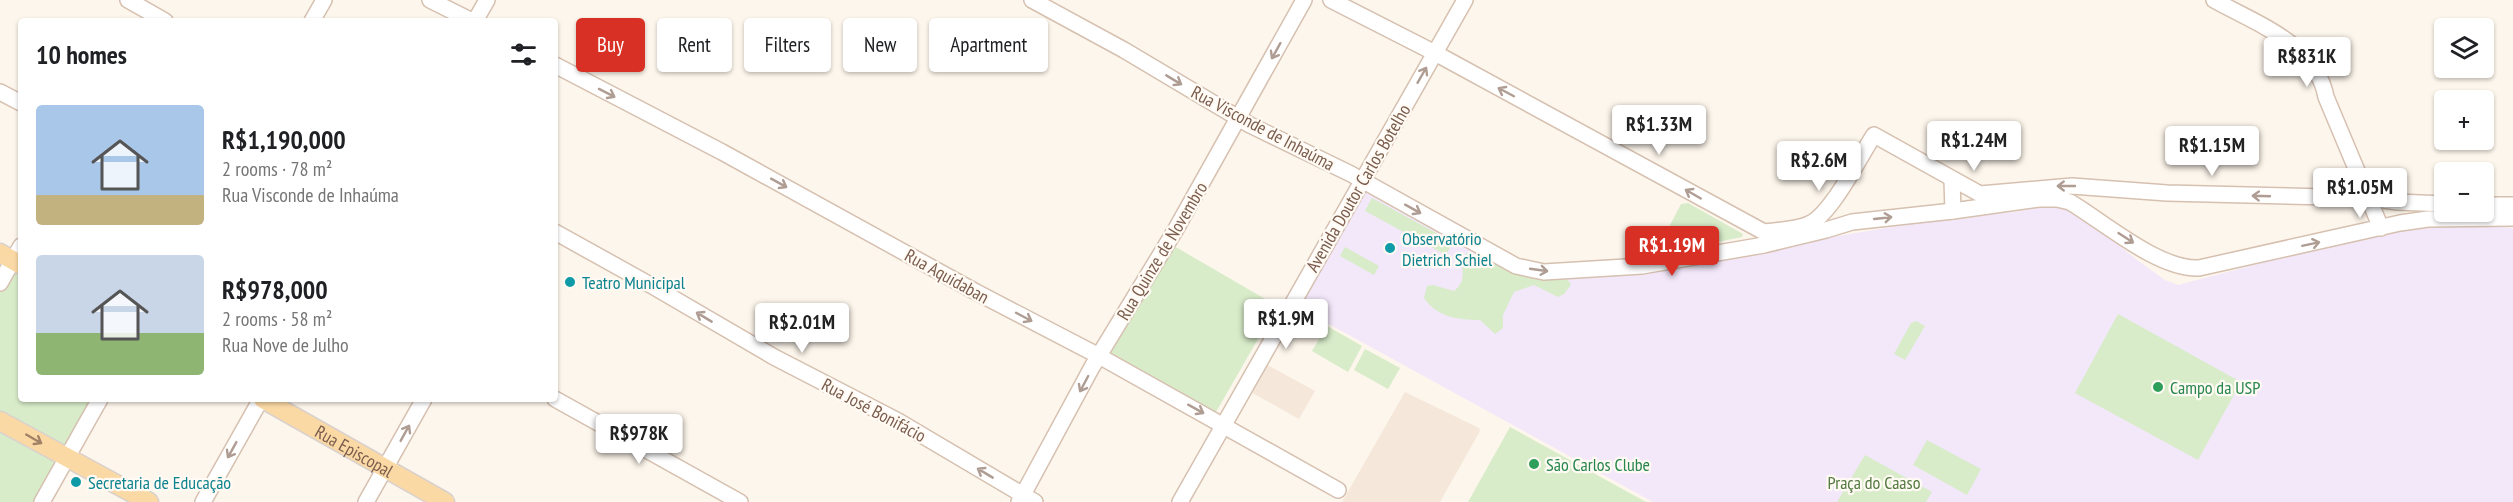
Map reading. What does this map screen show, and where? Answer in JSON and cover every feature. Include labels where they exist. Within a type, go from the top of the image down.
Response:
[{"type":"main road","points":[[128,0],[150,11]]},
{"type":"main road","points":[[314,18],[324,0]]},
{"type":"main road","points":[[430,0],[467,18]]},
{"type":"main road","points":[[475,18],[487,0]]},
{"type":"main road","name":"Rua Visconde de Inhaúma","points":[[1032,0],[1239,118],[1362,181],[1516,266],[1544,272],[1642,266],[1764,239],[1826,230],[1852,222],[2039,199],[2070,202],[2161,260],[2187,268],[2228,262],[2400,223],[2428,219],[2513,218]]},
{"type":"main road","name":"Rua Quinze de Novembro","points":[[1025,500],[1099,356],[1170,239],[1304,0]]},
{"type":"main road","points":[[1331,0],[1435,53],[1744,223],[1764,239],[1809,224],[1827,209],[1874,135],[1980,194],[2044,187],[2099,188],[2167,193],[2370,198],[2434,204]]},
{"type":"main road","name":"Avenida Doutor Carlos Botelho","points":[[1180,502],[1465,0]]},
{"type":"main road","points":[[2214,0],[2297,47],[2310,60],[2324,85],[2326,97],[2381,228]]},
{"type":"main road","name":"Rua Aquidaban","points":[[558,67],[722,152],[976,292],[1099,356],[1338,490]]},
{"type":"main road","points":[[0,92],[18,102]]},
{"type":"main road","points":[[1952,180],[1953,211]]},
{"type":"main road","points":[[2092,216],[2092,208],[2099,188]]},
{"type":"main road","points":[[1837,194],[1838,207],[1852,222]]},
{"type":"main road","points":[[2397,202],[2402,211],[2400,223]]},
{"type":"main road","points":[[2494,205],[2513,206]]},
{"type":"main road","name":"Rua José Bonifácio","points":[[558,234],[774,357],[898,421],[1025,500]]},
{"type":"main road","points":[[0,283],[14,256]]},
{"type":"main road","points":[[558,401],[740,502]]},
{"type":"main road","points":[[42,502],[98,402]]},
{"type":"main road","points":[[203,502],[260,402]]},
{"type":"main road","name":"Rua Episcopal","points":[[267,402],[445,502]]},
{"type":"main road","points":[[366,502],[422,402]]},
{"type":"main road","points":[[0,421],[149,502]]},
{"type":"shaded area","points":[[1365,191],[1486,257],[1515,269],[1640,269],[1958,216],[2016,212],[2053,202],[2084,216],[2137,260],[2165,280],[2178,285],[2405,225],[2446,222],[2513,228],[2513,502],[1653,502],[1298,307]]},
{"type":"shaded area","points":[[1264,363],[1315,391],[1299,419],[1249,391]]},
{"type":"shaded area","points":[[1405,392],[1479,428],[1480,431],[1440,502],[1342,502]]},
{"type":"green space","points":[[1372,198],[1453,242],[1446,255],[1365,211]]},
{"type":"green space","points":[[1688,203],[1743,234],[1742,237],[1663,253],[1657,250],[1681,204]]},
{"type":"green space","points":[[1174,246],[1277,306],[1216,412],[1111,353],[1109,346]]},
{"type":"green space","points":[[1345,247],[1379,266],[1374,275],[1340,256]]},
{"type":"green space","points":[[1467,253],[1516,274],[1568,280],[1571,285],[1564,294],[1558,297],[1534,285],[1514,292],[1503,315],[1503,328],[1495,334],[1480,320],[1449,316],[1435,309],[1424,298],[1427,286],[1433,285],[1454,291],[1458,287],[1463,277],[1462,261]]},
{"type":"green space","points":[[15,266],[18,268],[18,402],[93,402],[67,449],[0,412],[0,293]]},
{"type":"green space","name":"Campo da USP","points":[[2118,314],[2241,382],[2198,460],[2075,393]]},
{"type":"green space","points":[[1916,321],[1925,326],[1905,360],[1894,354],[1911,323]]},
{"type":"green space","points":[[1327,326],[1362,346],[1348,372],[1312,351]]},
{"type":"green space","points":[[1365,349],[1400,368],[1388,389],[1354,370]]},
{"type":"green space","name":"São Carlos Clube","points":[[1510,427],[1646,502],[1468,502]]},
{"type":"green space","points":[[0,431],[57,463],[35,502],[0,502]]},
{"type":"green space","points":[[1927,440],[1981,469],[1967,495],[1913,465]]},
{"type":"green space","name":"Praça do Caaso","points":[[1865,455],[1932,492],[1926,502],[1837,502]]},
{"type":"place","name":"Observatório Dietrich Schiel","points":[[1390,248]]},
{"type":"place","name":"Teatro Municipal","points":[[570,282]]},
{"type":"place","name":"Campo da USP","points":[[2158,387]]},
{"type":"place","name":"São Carlos Clube","points":[[1534,464]]},
{"type":"place","name":"Secretaria de Educação","points":[[76,482]]}]
